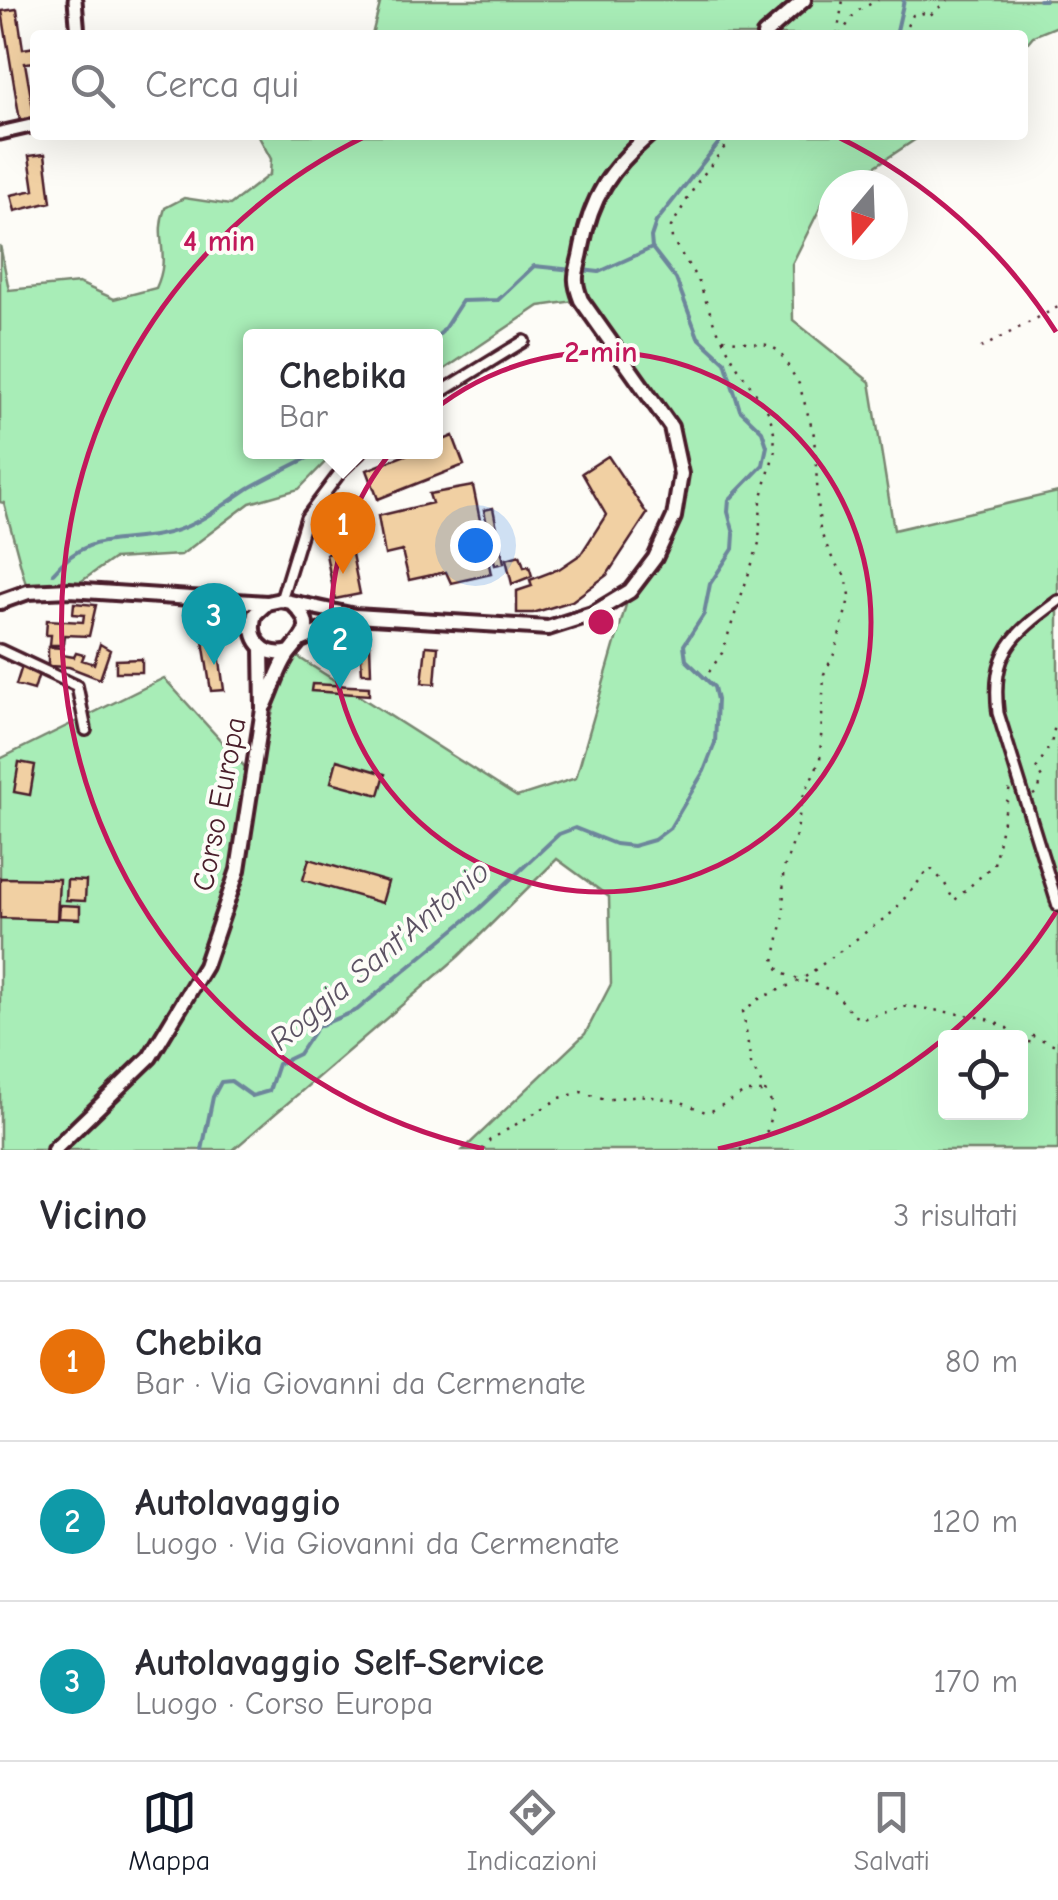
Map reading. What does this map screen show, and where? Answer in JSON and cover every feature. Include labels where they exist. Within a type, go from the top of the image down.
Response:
[{"type":"main road","points":[[770,30],[804,0]]},
{"type":"main road","points":[[0,602],[28,592],[69,590],[217,602],[287,602],[355,616],[548,628],[592,614],[630,591],[655,558],[674,517],[681,474],[671,427],[581,300],[573,280],[584,225],[596,198],[613,172],[644,140]]},
{"type":"main road","points":[[217,602],[252,628],[262,648],[272,653],[290,652]]},
{"type":"main road","points":[[287,602],[302,612],[306,624],[303,639]]},
{"type":"main road","points":[[252,628],[255,614],[266,603]]},
{"type":"main road","points":[[264,709],[290,652],[303,639],[355,616]]},
{"type":"main road","name":"Corso Europa","points":[[54,1150],[150,1057],[205,966],[238,870],[264,709],[262,648]]},
{"type":"street","points":[[75,0],[78,30]]},
{"type":"street","points":[[0,133],[30,126]]},
{"type":"street","points":[[443,391],[524,341]]},
{"type":"street","points":[[287,602],[306,518],[354,459]]},
{"type":"street","points":[[1058,601],[1010,640],[996,674],[998,713],[1058,906]]},
{"type":"street","points":[[0,650],[77,686],[86,730]]},
{"type":"path","points":[[839,30],[844,0]]},
{"type":"path","points":[[842,30],[857,11],[878,0]]},
{"type":"path","points":[[905,30],[913,15],[929,16],[948,0]]},
{"type":"path","points":[[709,672],[722,653],[758,543],[761,500],[775,450],[769,413],[736,365],[706,306],[699,282],[672,239],[672,227],[697,183],[730,140]]},
{"type":"path","points":[[981,348],[1058,307]]},
{"type":"path","points":[[723,340],[768,345],[779,351],[798,384],[814,436],[820,530],[834,562],[846,577],[850,594],[836,652],[824,674],[820,760],[801,802],[783,871],[784,916],[774,962],[781,973],[834,990],[853,1015],[862,1019],[908,1006],[985,1018],[1009,1030]]},
{"type":"path","points":[[1025,799],[1038,792],[1042,778],[1036,769],[1051,744],[1054,725],[1058,725]]},
{"type":"path","points":[[740,1150],[767,1131],[773,1106],[751,1064],[743,1011],[758,999],[801,980],[894,912],[930,868],[944,882],[954,901],[994,864],[1014,766]]},
{"type":"path","points":[[1028,1044],[1030,1034],[1058,1046]]},
{"type":"path","points":[[482,1150],[490,1140],[560,1098],[581,1092],[606,1100],[639,1095],[678,1101],[708,1113],[744,1092],[766,1092]]},
{"type":"green space","points":[[381,0],[1058,0],[1058,26],[1028,42],[1028,30],[373,30]]},
{"type":"green space","points":[[261,140],[914,140],[870,170],[818,170],[818,212],[792,264],[793,320],[870,382],[894,530],[1058,492],[1058,1150],[463,1150],[585,1034],[611,984],[609,897],[557,859],[459,956],[233,1150],[0,1150],[0,759],[164,678],[254,777],[290,652],[517,797],[576,778],[630,591],[655,558],[681,474],[671,427],[581,300],[539,306],[443,370],[443,329],[243,329],[243,459],[328,459],[299,489],[250,503],[181,555],[113,559],[69,590],[28,592],[4,503],[0,502],[0,245],[9,290],[79,283],[114,299],[156,288],[162,265],[165,208],[184,198],[230,205],[270,174],[271,159]]},
{"type":"building","points":[[17,9],[23,49],[30,48],[30,62],[25,63],[30,120],[20,121],[2,11]]},
{"type":"building","points":[[45,154],[51,202],[15,211],[11,195],[34,190],[29,156]]},
{"type":"building","points":[[453,436],[464,465],[378,499],[367,470],[395,459],[443,459],[443,440]]},
{"type":"building","points":[[608,456],[647,514],[607,575],[572,601],[533,613],[517,613],[517,591],[532,586],[530,580],[559,569],[581,554],[606,515],[582,473]]},
{"type":"building","points":[[473,486],[491,574],[451,583],[446,572],[409,580],[402,551],[385,555],[378,516],[432,503],[429,494]]},
{"type":"building","points":[[493,508],[504,563],[495,565],[484,510]]},
{"type":"building","points":[[351,549],[360,594],[335,599],[326,554]]},
{"type":"building","points":[[520,555],[532,576],[512,584],[506,559]]},
{"type":"building","points":[[74,603],[96,605],[89,636],[64,635],[63,645],[50,645],[47,620],[83,622],[84,615],[73,614]]},
{"type":"building","points":[[217,639],[224,690],[211,691],[203,641]]},
{"type":"building","points":[[100,644],[110,650],[100,679],[69,667],[48,666],[48,647],[63,648],[62,655],[84,655],[82,660],[94,664]]},
{"type":"building","points":[[360,645],[370,645],[371,673],[362,673]]},
{"type":"building","points":[[426,646],[438,647],[435,684],[422,683]]},
{"type":"building","points":[[142,659],[142,672],[116,672],[116,660]]},
{"type":"building","points":[[22,666],[40,670],[34,690],[16,685]]},
{"type":"building","points":[[312,684],[369,687],[369,695],[311,691]]},
{"type":"building","points":[[337,760],[385,774],[379,795],[331,782]]},
{"type":"building","points":[[19,762],[35,765],[30,795],[14,792]]},
{"type":"building","points":[[309,859],[388,882],[382,903],[303,880]]},
{"type":"building","points":[[0,878],[59,879],[57,920],[0,918]]},
{"type":"building","points":[[67,880],[86,881],[85,901],[66,900]]},
{"type":"building","points":[[60,905],[80,906],[80,919],[59,918]]},
{"type":"waterway","name":"Roggia Sant'Antonio","points":[[897,30],[904,0]]},
{"type":"waterway","name":"Roggia Sant'Antonio","points":[[1039,0],[1045,0]]},
{"type":"waterway","name":"Roggia Sant'Antonio","points":[[202,1150],[213,1097],[221,1082],[231,1081],[252,1096],[269,1091],[278,1064],[299,1054],[317,1027],[357,1010],[480,908],[559,834],[575,828],[615,844],[633,846],[654,840],[670,828],[704,771],[715,743],[717,700],[714,687],[686,660],[684,645],[704,614],[710,584],[733,549],[729,500],[763,465],[767,446],[762,431],[740,410],[725,362],[698,337],[676,279],[652,248],[651,237],[656,222],[721,140]]},
{"type":"waterway","points":[[582,270],[599,272],[652,248]]},
{"type":"waterway","points":[[443,330],[462,301],[498,300],[534,266],[573,270]]},
{"type":"waterway","points":[[53,573],[65,560],[89,546],[184,528],[305,459]]},
{"type":"place","name":"Chebika","points":[[343,574]]},
{"type":"place","name":"Autolavaggio Self-Service","points":[[214,665]]},
{"type":"place","name":"Autolavaggio","points":[[340,689]]}]
